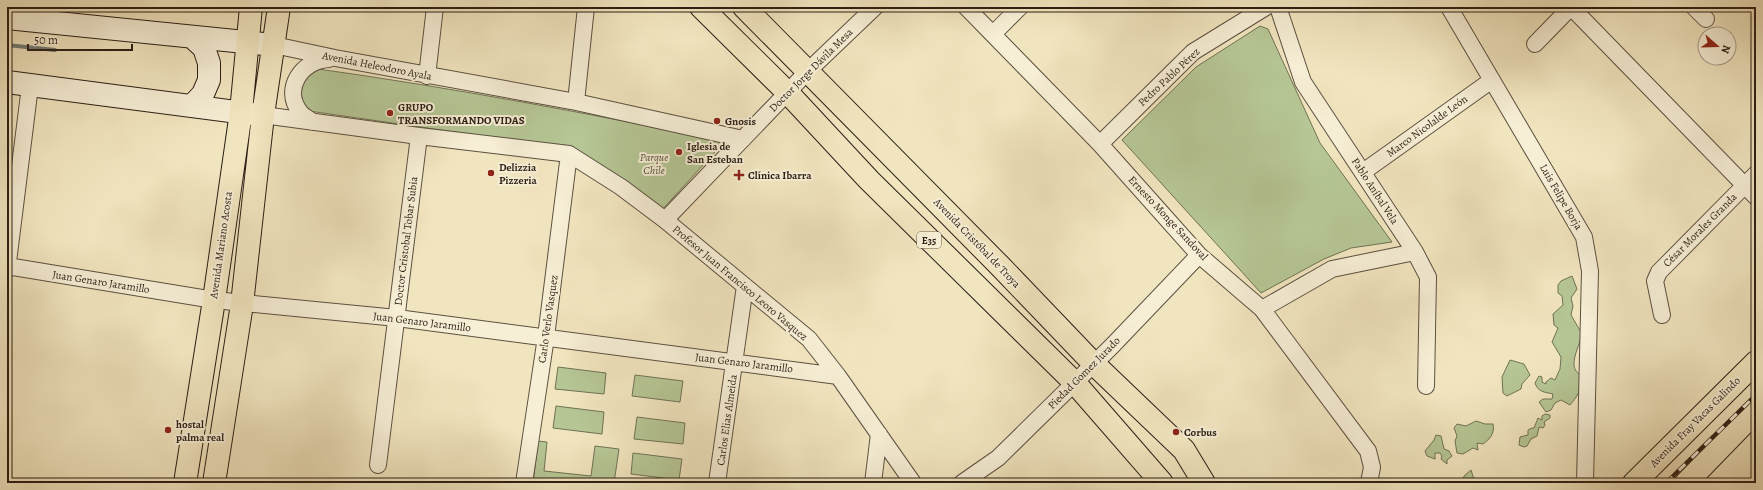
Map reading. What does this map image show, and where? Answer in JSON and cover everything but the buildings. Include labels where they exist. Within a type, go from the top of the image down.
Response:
[{"type":"main road","name":"Avenida Mariano Acosta","points":[[185,483],[214,300],[240,112],[251,7]]},
{"type":"main road","points":[[214,483],[242,304],[263,115],[279,7]]},
{"type":"main road","name":"E35","points":[[701,7],[788,93],[869,180],[1075,384],[1162,483]]},
{"type":"main road","name":"Avenida Cristóbal de Troya","points":[[744,7],[1093,363],[1184,450],[1204,483]]},
{"type":"main road","name":"Avenida Heleodoro Ayala","points":[[7,18],[49,15],[192,37],[274,45]]},
{"type":"main road","points":[[192,37],[204,48],[206,53],[209,63],[209,80],[203,94],[192,106]]},
{"type":"main road","points":[[7,82],[263,115]]},
{"type":"main road","name":"Avenida Fray Vacas Galindo","points":[[1634,483],[1756,362]]},
{"type":"main road","points":[[1686,483],[1756,411]]},
{"type":"street","points":[[427,76],[435,7]]},
{"type":"street","points":[[576,102],[586,7]]},
{"type":"street","name":"Doctor Jorge Dávila Mesa","points":[[665,220],[808,71],[875,7]]},
{"type":"street","name":"Ernesto Monge Sandoval","points":[[966,7],[1100,144],[1199,255],[1262,309],[1368,451],[1372,468],[1369,483]]},
{"type":"street","points":[[993,34],[1020,7]]},
{"type":"street","name":"Pedro Pablo Pérez","points":[[1100,144],[1193,52],[1266,7]]},
{"type":"street","name":"Pablo Aníbal Vela","points":[[1278,7],[1303,82],[1415,252],[1428,277],[1426,386]]},
{"type":"street","name":"Luis Felipe Borja","points":[[1449,7],[1584,237],[1590,271],[1585,483]]},
{"type":"street","points":[[1535,44],[1571,7],[1756,197]]},
{"type":"street","points":[[1694,7],[1706,19]]},
{"type":"street","name":"Avenida Heleodoro Ayala","points":[[274,45],[427,76],[576,102],[743,139]]},
{"type":"street","points":[[312,122],[300,112],[294,97],[296,81],[304,67],[319,59],[335,58]]},
{"type":"street","name":"Marco Nicolalde León","points":[[1363,172],[1492,80]]},
{"type":"street","points":[[7,268],[30,86]]},
{"type":"street","points":[[263,115],[569,154],[621,187],[665,220]]},
{"type":"street","name":"Doctor Cristobal Tobar Subia","points":[[378,465],[419,136]]},
{"type":"street","name":"Carlo Verlo Vasquez","points":[[524,483],[546,337],[569,154]]},
{"type":"street","name":"César Morales Granda","points":[[1662,315],[1655,281],[1659,272],[1756,174]]},
{"type":"street","name":"Profesor Juan Francisco Leoro Vasquez","points":[[665,220],[809,339],[838,376],[913,483]]},
{"type":"street","points":[[1262,309],[1332,269],[1415,252]]},
{"type":"street","name":"Piedad Gomez Jurado","points":[[962,483],[998,458],[1075,384],[1093,363],[1112,346],[1199,255]]},
{"type":"street","name":"Juan Genaro Jaramillo","points":[[7,268],[242,304],[397,318],[838,376]]},
{"type":"street","name":"Carlos Elias Almeida","points":[[717,483],[745,286]]},
{"type":"street","points":[[873,483],[879,434]]},
{"type":"green space","points":[[1260,26],[1268,29],[1320,143],[1392,242],[1351,248],[1324,259],[1261,293],[1122,140],[1196,67]]},
{"type":"green space","name":"Parque Chile","points":[[318,69],[420,84],[522,102],[725,141],[661,211],[573,149],[309,111],[297,99],[300,78]]},
{"type":"green space","points":[[1572,276],[1577,289],[1571,298],[1573,306],[1571,315],[1582,334],[1574,360],[1574,366],[1575,370],[1581,377],[1582,384],[1577,396],[1570,405],[1561,400],[1555,403],[1551,410],[1546,412],[1539,402],[1543,399],[1552,399],[1553,394],[1540,390],[1535,383],[1539,376],[1542,377],[1542,382],[1546,384],[1546,382],[1551,378],[1555,380],[1560,369],[1561,357],[1552,342],[1558,328],[1554,325],[1553,314],[1563,305],[1562,296],[1558,293],[1558,285],[1561,281]]},
{"type":"green space","points":[[1510,360],[1524,364],[1530,375],[1522,384],[1521,389],[1507,396],[1503,393],[1502,377]]},
{"type":"green space","points":[[558,367],[606,373],[604,394],[555,389]]},
{"type":"green space","points":[[635,375],[683,381],[680,402],[632,396]]},
{"type":"green space","points":[[556,406],[604,412],[602,434],[553,428]]},
{"type":"green space","points":[[1545,414],[1550,415],[1550,418],[1544,422],[1545,425],[1543,428],[1539,427],[1537,436],[1531,439],[1527,446],[1524,447],[1519,445],[1520,437],[1528,435],[1528,430],[1534,428],[1538,418],[1542,420],[1542,416]]},
{"type":"green space","points":[[637,417],[685,423],[683,444],[634,439]]},
{"type":"green space","points":[[1476,421],[1485,424],[1493,424],[1491,436],[1483,444],[1477,443],[1478,450],[1473,448],[1463,454],[1457,453],[1455,441],[1457,436],[1454,428],[1457,424],[1466,426]]},
{"type":"green space","points":[[1436,435],[1441,436],[1444,449],[1449,451],[1452,456],[1447,460],[1447,464],[1441,459],[1442,456],[1440,453],[1435,453],[1435,459],[1427,456],[1425,451]]},
{"type":"green space","points":[[538,441],[547,442],[544,471],[591,476],[595,446],[619,449],[614,483],[533,483]]},
{"type":"green space","points":[[633,453],[682,459],[679,480],[631,474]]},
{"type":"green space","points":[[1471,470],[1475,483],[1463,483],[1464,476]]},
{"type":"waterway","points":[[7,45],[55,50]]},
{"type":"railway","points":[[1666,483],[1756,395]]},
{"type":"place","name":"GRUPO TRANSFORMANDO VIDAS","points":[[390,113]]},
{"type":"place","name":"Gnosis","points":[[717,121]]},
{"type":"place","name":"Iglesia de San Esteban","points":[[679,152]]},
{"type":"place","name":"Delizzia Pizzeria","points":[[491,173]]},
{"type":"place","name":"Clínica Ibarra","points":[[739,175]]},
{"type":"place","name":"hostal palma real","points":[[168,430]]},
{"type":"place","name":"Corbus","points":[[1176,432]]}]
